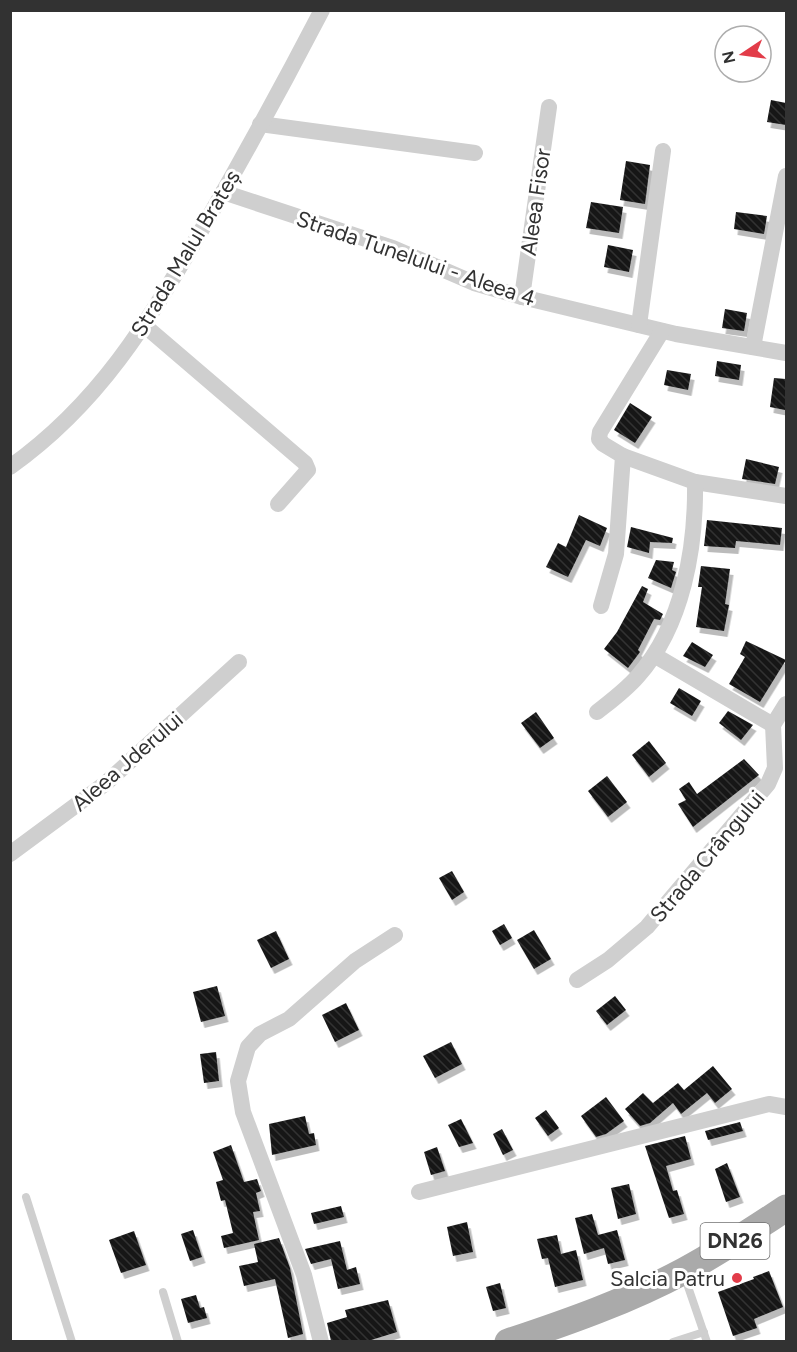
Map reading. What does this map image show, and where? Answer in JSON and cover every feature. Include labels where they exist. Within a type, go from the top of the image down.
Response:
[{"type":"main road","name":"DN26","points":[[519,1340],[590,1314],[682,1272],[786,1208]]},
{"type":"street","name":"Strada Malul Brateș","points":[[10,466],[45,442],[89,398],[144,326],[223,192],[322,10]]},
{"type":"street","name":"Aleea Fisor","points":[[522,297],[549,106]]},
{"type":"street","points":[[260,124],[475,153]]},
{"type":"street","points":[[639,325],[663,151]]},
{"type":"street","points":[[753,347],[786,176]]},
{"type":"street","name":"Strada Tunelului - Aleea 4","points":[[223,192],[393,248],[474,283],[522,297],[662,331],[786,353]]},
{"type":"street","points":[[144,326],[305,463],[308,470],[305,477],[278,504]]},
{"type":"street","points":[[662,331],[600,432],[599,439],[623,456],[694,482],[786,496]]},
{"type":"street","points":[[601,606],[616,554],[623,456]]},
{"type":"street","points":[[597,712],[624,691],[654,655],[679,599],[693,540],[694,482]]},
{"type":"street","points":[[654,655],[773,725],[786,704]]},
{"type":"street","name":"Aleea Jderului","points":[[10,854],[106,783],[239,662]]},
{"type":"street","name":"Strada Crângului","points":[[577,980],[601,966],[646,927],[768,784],[775,768],[773,725]]},
{"type":"street","points":[[321,1341],[304,1275],[243,1112],[238,1081],[248,1047],[261,1034],[289,1019],[355,961],[395,936]]},
{"type":"street","points":[[419,1192],[769,1104],[786,1107]]},
{"type":"lane","points":[[26,1197],[72,1341]]},
{"type":"lane","points":[[673,1341],[705,1337],[682,1272]]},
{"type":"lane","points":[[163,1292],[178,1341]]},
{"type":"building","points":[[771,100],[786,103],[786,125],[767,122]]},
{"type":"building","points":[[626,161],[650,165],[645,204],[620,200]]},
{"type":"building","points":[[591,202],[623,207],[619,233],[586,228]]},
{"type":"building","points":[[736,212],[767,216],[764,234],[734,229]]},
{"type":"building","points":[[608,245],[633,250],[629,272],[604,267]]},
{"type":"building","points":[[725,309],[747,313],[744,331],[722,328]]},
{"type":"building","points":[[717,361],[741,365],[739,380],[715,376]]},
{"type":"building","points":[[667,370],[691,374],[688,390],[664,385]]},
{"type":"building","points":[[774,378],[786,379],[785,410],[770,407]]},
{"type":"building","points":[[630,403],[652,417],[635,443],[614,430]]},
{"type":"building","points":[[746,459],[779,467],[775,484],[742,479]]},
{"type":"building","points":[[579,515],[607,528],[600,546],[586,540],[568,577],[546,567],[558,543],[566,547]]},
{"type":"building","points":[[707,520],[782,528],[780,545],[736,541],[735,548],[704,546]]},
{"type":"building","points":[[631,527],[673,538],[672,543],[650,542],[649,553],[627,547]]},
{"type":"building","points":[[656,560],[674,562],[672,570],[676,572],[671,588],[648,578]]},
{"type":"building","points":[[701,566],[730,569],[725,604],[729,605],[724,631],[696,627],[702,587],[698,587]]},
{"type":"building","points":[[642,586],[648,589],[643,602],[663,614],[660,620],[654,619],[638,650],[640,652],[628,668],[604,649],[617,632]]},
{"type":"building","points":[[746,641],[786,660],[760,702],[729,684],[745,657],[740,654]]},
{"type":"building","points":[[692,642],[713,655],[705,667],[683,656]]},
{"type":"building","points":[[679,688],[701,701],[692,716],[670,703]]},
{"type":"building","points":[[728,711],[753,725],[741,740],[719,723]]},
{"type":"building","points":[[536,712],[554,738],[540,748],[521,723]]},
{"type":"building","points":[[649,741],[666,763],[649,777],[632,755]]},
{"type":"building","points":[[744,759],[759,775],[693,827],[678,804],[686,800],[679,789],[689,782],[697,794]]},
{"type":"building","points":[[607,776],[627,802],[608,817],[588,791]]},
{"type":"building","points":[[452,871],[464,892],[452,900],[439,878]]},
{"type":"building","points":[[504,924],[512,938],[500,945],[492,931]]},
{"type":"building","points":[[534,930],[551,959],[534,969],[517,940]]},
{"type":"building","points":[[276,931],[289,959],[271,968],[257,940]]},
{"type":"building","points":[[217,986],[225,1016],[201,1022],[193,992]]},
{"type":"building","points":[[615,996],[626,1010],[607,1025],[596,1011]]},
{"type":"building","points":[[346,1003],[359,1030],[335,1042],[322,1015]]},
{"type":"building","points":[[451,1042],[462,1064],[435,1078],[423,1056]]},
{"type":"building","points":[[216,1052],[219,1081],[204,1083],[200,1054]]},
{"type":"building","points":[[713,1066],[732,1089],[715,1103],[707,1093],[681,1114],[673,1103],[650,1123],[640,1126],[625,1109],[643,1093],[653,1103],[678,1083],[684,1090]]},
{"type":"building","points":[[606,1097],[624,1121],[606,1134],[596,1137],[581,1116]]},
{"type":"building","points":[[546,1110],[559,1128],[548,1136],[535,1118]]},
{"type":"building","points":[[305,1116],[309,1134],[314,1133],[316,1145],[272,1155],[269,1124]]},
{"type":"building","points":[[461,1119],[473,1143],[459,1147],[448,1125]]},
{"type":"building","points":[[740,1122],[743,1131],[708,1140],[705,1131]]},
{"type":"building","points":[[502,1129],[513,1150],[503,1155],[493,1134]]},
{"type":"building","points":[[685,1136],[691,1159],[666,1166],[673,1191],[677,1190],[684,1214],[669,1218],[645,1146]]},
{"type":"building","points":[[231,1145],[244,1182],[257,1179],[261,1191],[256,1193],[260,1211],[253,1212],[259,1240],[224,1248],[221,1236],[233,1233],[225,1200],[221,1201],[216,1182],[223,1180],[213,1152]]},
{"type":"building","points":[[437,1147],[445,1171],[431,1175],[424,1152]]},
{"type":"building","points":[[727,1163],[740,1197],[726,1202],[715,1169]]},
{"type":"building","points":[[629,1184],[636,1214],[618,1219],[611,1188]]},
{"type":"building","points":[[341,1206],[344,1217],[314,1224],[311,1213]]},
{"type":"building","points":[[592,1214],[598,1235],[617,1230],[625,1260],[608,1264],[604,1248],[584,1254],[575,1218]]},
{"type":"building","points":[[467,1222],[473,1252],[453,1256],[447,1227]]},
{"type":"building","points":[[193,1230],[202,1257],[190,1261],[181,1234]]},
{"type":"building","points":[[134,1231],[146,1265],[121,1273],[109,1240]]},
{"type":"building","points":[[557,1235],[561,1254],[576,1250],[583,1280],[555,1287],[548,1258],[542,1259],[537,1239]]},
{"type":"building","points":[[279,1238],[290,1268],[303,1334],[288,1338],[275,1279],[244,1286],[239,1266],[258,1262],[254,1244]]},
{"type":"building","points":[[340,1241],[347,1270],[356,1267],[360,1284],[338,1289],[331,1259],[311,1264],[305,1249]]},
{"type":"building","points":[[769,1271],[783,1307],[754,1319],[757,1328],[733,1336],[718,1292]]},
{"type":"building","points":[[500,1283],[506,1308],[493,1311],[486,1287]]},
{"type":"building","points":[[196,1295],[200,1308],[204,1307],[207,1318],[188,1323],[181,1299]]},
{"type":"building","points":[[388,1300],[397,1332],[368,1341],[331,1341],[327,1323],[347,1317],[345,1310]]},
{"type":"place","name":"Salcia Patru","points":[[737,1278]]}]
